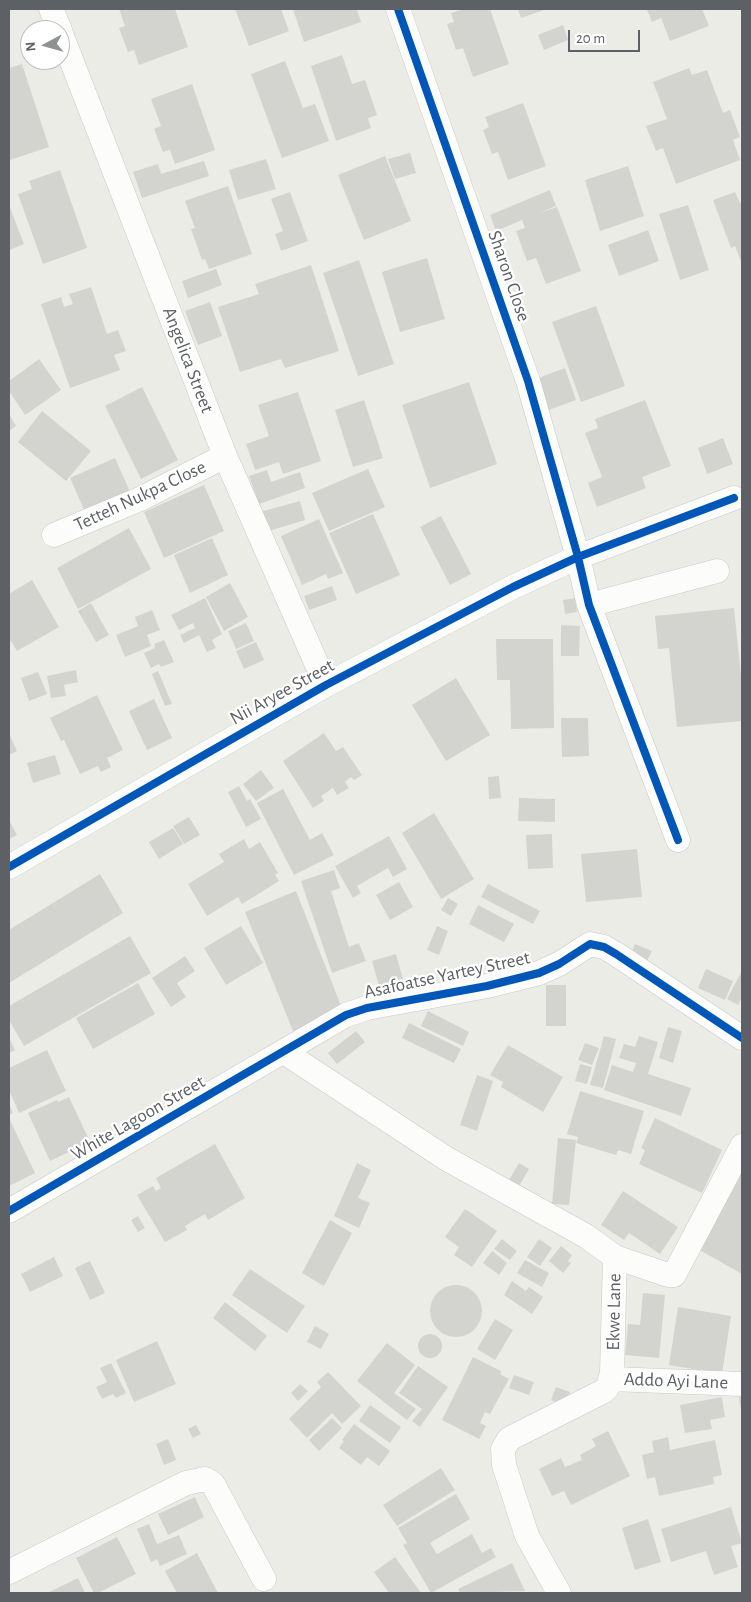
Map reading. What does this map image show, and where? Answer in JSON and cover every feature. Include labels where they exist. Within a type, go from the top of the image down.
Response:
[{"type":"street","name":"Sharon Close","points":[[398,9],[528,381],[578,557],[589,605],[678,840]]},
{"type":"street","name":"Angelica Street","points":[[70,57],[225,456],[326,685]]},
{"type":"street","name":"Tetteh Nukpa Close","points":[[54,535],[140,499],[225,456]]},
{"type":"street","name":"Nii Aryee Street","points":[[9,867],[326,685],[513,587],[578,557],[734,498]]},
{"type":"street","points":[[589,605],[717,571]]},
{"type":"street","name":"Asafoatse Yartey Street","points":[[284,1052],[346,1015],[367,1008],[487,986],[539,973],[594,944],[616,954],[742,1038]]},
{"type":"street","name":"White Lagoon Street","points":[[9,1211],[284,1052]]},
{"type":"street","name":"Ekwe Lane","points":[[284,1052],[447,1159],[586,1236],[615,1256],[611,1379]]},
{"type":"street","points":[[615,1256],[668,1276],[674,1275],[742,1146]]},
{"type":"street","points":[[559,1593],[527,1536],[504,1465],[503,1449],[509,1439],[604,1391],[611,1379]]},
{"type":"street","name":"Addo Ayi Lane","points":[[611,1379],[742,1384]]},
{"type":"street","points":[[9,1572],[186,1483],[204,1480],[213,1484],[264,1579]]},
{"type":"building","points":[[119,9],[175,9],[188,47],[139,65],[134,50],[128,52],[119,28],[125,26]]},
{"type":"building","points":[[235,9],[281,9],[289,31],[249,46]]},
{"type":"building","points":[[293,9],[357,9],[361,22],[304,42]]},
{"type":"building","points":[[464,9],[490,9],[509,64],[473,77],[463,48],[456,50],[447,24],[454,22],[451,13]]},
{"type":"building","points":[[518,9],[547,9],[521,18]]},
{"type":"building","points":[[702,9],[709,26],[670,41],[661,18],[652,22],[647,10]]},
{"type":"building","points":[[563,25],[568,40],[544,50],[538,35]]},
{"type":"building","points":[[342,55],[352,84],[365,80],[377,115],[368,118],[371,128],[336,141],[311,66]]},
{"type":"building","points":[[285,61],[303,108],[315,104],[329,141],[282,158],[251,74]]},
{"type":"building","points":[[20,65],[20,70],[24,70],[49,147],[10,160],[9,68]]},
{"type":"building","points":[[689,68],[692,75],[707,70],[723,113],[730,110],[740,137],[733,140],[740,160],[676,184],[663,148],[656,151],[646,126],[667,119],[653,82]]},
{"type":"building","points":[[192,84],[215,150],[175,164],[170,150],[163,152],[154,129],[161,126],[151,99]]},
{"type":"building","points":[[523,103],[546,166],[508,180],[498,152],[492,154],[483,130],[489,127],[485,117]]},
{"type":"building","points":[[410,153],[416,173],[395,179],[388,159]]},
{"type":"building","points":[[385,156],[411,221],[364,240],[338,175]]},
{"type":"building","points":[[266,159],[276,189],[238,200],[229,170]]},
{"type":"building","points":[[204,161],[209,176],[142,198],[133,172],[158,164],[161,174]]},
{"type":"building","points":[[628,166],[644,216],[600,231],[585,180]]},
{"type":"building","points":[[60,170],[87,248],[43,264],[18,194],[32,189],[29,181]]},
{"type":"building","points":[[228,186],[252,254],[209,269],[205,259],[202,260],[191,229],[195,228],[185,201]]},
{"type":"building","points":[[550,190],[556,206],[539,213],[557,207],[581,271],[546,284],[536,258],[527,261],[516,231],[525,228],[522,220],[496,231],[490,215]]},
{"type":"building","points":[[290,192],[308,241],[281,251],[275,234],[283,231],[271,199]]},
{"type":"building","points":[[735,192],[740,203],[742,202],[742,264],[735,246],[731,248],[713,200]]},
{"type":"building","points":[[9,205],[24,244],[9,250]]},
{"type":"building","points":[[688,205],[709,270],[680,280],[659,214]]},
{"type":"building","points":[[648,230],[659,261],[619,276],[608,245]]},
{"type":"building","points":[[427,258],[445,319],[400,332],[382,272]]},
{"type":"building","points":[[359,260],[394,364],[358,376],[323,273]]},
{"type":"building","points":[[311,265],[339,351],[285,368],[281,359],[240,372],[218,307],[259,294],[255,284]]},
{"type":"building","points":[[216,269],[222,285],[188,298],[182,281]]},
{"type":"building","points":[[91,287],[107,334],[118,330],[126,351],[114,355],[120,370],[70,388],[41,304],[61,297],[64,307],[73,304],[69,294]]},
{"type":"building","points":[[210,302],[222,336],[198,345],[185,311]]},
{"type":"building","points":[[596,306],[625,386],[581,402],[552,322]]},
{"type":"building","points":[[39,359],[61,390],[25,415],[9,391],[9,381]]},
{"type":"building","points":[[565,368],[576,400],[549,410],[538,378]]},
{"type":"building","points":[[469,382],[497,464],[430,488],[402,405]]},
{"type":"building","points":[[142,387],[178,460],[141,479],[105,406]]},
{"type":"building","points":[[298,392],[321,461],[283,474],[279,462],[255,470],[246,444],[269,436],[258,405]]},
{"type":"building","points":[[364,400],[383,458],[353,467],[335,410]]},
{"type":"building","points":[[645,400],[671,466],[642,477],[646,488],[597,507],[588,483],[602,477],[585,433],[598,428],[595,419]]},
{"type":"building","points":[[42,411],[91,451],[66,481],[18,442]]},
{"type":"building","points":[[9,414],[16,426],[9,431]]},
{"type":"building","points":[[723,438],[733,464],[707,474],[698,448]]},
{"type":"building","points":[[115,458],[131,494],[86,514],[70,478]]},
{"type":"building","points":[[368,469],[385,507],[329,531],[312,493]]},
{"type":"building","points":[[267,470],[271,482],[300,472],[305,488],[259,504],[249,476]]},
{"type":"building","points":[[204,485],[224,531],[164,558],[144,512]]},
{"type":"building","points":[[300,501],[305,520],[265,532],[260,512]]},
{"type":"building","points":[[373,514],[400,575],[356,594],[329,533]]},
{"type":"building","points":[[441,516],[471,574],[450,585],[420,527]]},
{"type":"building","points":[[319,519],[343,573],[328,579],[326,574],[302,585],[281,536]]},
{"type":"building","points":[[129,528],[151,569],[78,609],[57,568]]},
{"type":"building","points":[[212,538],[228,575],[190,593],[174,555]]},
{"type":"building","points":[[32,580],[59,627],[17,651],[11,641],[9,642],[9,594]]},
{"type":"building","points":[[230,583],[248,617],[224,631],[206,597]]},
{"type":"building","points":[[332,586],[337,600],[309,610],[304,596]]},
{"type":"building","points":[[205,598],[222,634],[212,640],[216,648],[207,652],[199,635],[184,643],[180,635],[195,628],[193,623],[179,630],[171,615]]},
{"type":"building","points":[[575,598],[577,612],[565,614],[563,600]]},
{"type":"building","points":[[91,603],[109,635],[96,642],[78,611]]},
{"type":"building","points":[[734,608],[742,685],[742,721],[677,727],[669,648],[658,649],[655,616]]},
{"type":"building","points":[[152,610],[160,630],[147,635],[151,646],[125,657],[116,635],[138,626],[135,617]]},
{"type":"building","points":[[246,623],[254,641],[236,649],[228,631]]},
{"type":"building","points":[[561,625],[580,626],[579,656],[561,656]]},
{"type":"building","points":[[496,639],[553,639],[554,728],[511,729],[510,680],[497,680]]},
{"type":"building","points":[[164,640],[174,662],[161,667],[159,664],[151,668],[144,653],[155,648],[154,644]]},
{"type":"building","points":[[256,642],[264,660],[244,669],[236,651]]},
{"type":"building","points":[[76,670],[78,682],[64,685],[66,696],[51,698],[47,676]]},
{"type":"building","points":[[158,671],[172,704],[165,706],[152,674]]},
{"type":"building","points":[[38,672],[47,694],[29,701],[21,678]]},
{"type":"building","points":[[456,678],[490,735],[446,761],[412,705]]},
{"type":"building","points":[[97,695],[123,750],[107,758],[111,767],[101,772],[98,766],[80,774],[64,740],[61,741],[50,718]]},
{"type":"building","points":[[154,699],[172,738],[147,750],[129,711]]},
{"type":"building","points":[[561,718],[588,718],[589,756],[562,757]]},
{"type":"building","points":[[9,733],[17,751],[9,755]]},
{"type":"building","points":[[324,733],[336,751],[343,747],[362,775],[354,780],[351,777],[345,782],[349,788],[337,795],[333,788],[321,796],[324,801],[313,808],[283,761]]},
{"type":"building","points":[[55,755],[61,774],[33,783],[27,763]]},
{"type":"building","points":[[261,770],[274,788],[256,801],[243,784]]},
{"type":"building","points":[[499,776],[501,798],[489,799],[488,777]]},
{"type":"building","points":[[239,786],[247,801],[250,799],[261,819],[246,827],[228,792]]},
{"type":"building","points":[[283,789],[310,840],[322,833],[334,855],[294,875],[257,803]]},
{"type":"building","points":[[519,798],[555,799],[555,822],[518,821]]},
{"type":"building","points":[[434,813],[474,879],[441,899],[402,833]]},
{"type":"building","points":[[189,817],[200,835],[184,844],[173,826]]},
{"type":"building","points":[[9,820],[17,835],[9,839]]},
{"type":"building","points":[[173,828],[183,844],[159,859],[149,842]]},
{"type":"building","points":[[552,834],[553,868],[528,869],[526,835]]},
{"type":"building","points":[[389,836],[407,869],[393,877],[388,868],[357,886],[361,893],[353,898],[335,866]]},
{"type":"building","points":[[244,839],[249,849],[260,842],[278,873],[275,875],[279,881],[242,904],[238,897],[207,916],[188,884],[224,862],[219,854]]},
{"type":"building","points":[[637,849],[642,897],[586,902],[581,854]]},
{"type":"building","points":[[334,870],[340,888],[331,891],[349,947],[359,943],[366,961],[332,973],[301,881]]},
{"type":"building","points":[[100,874],[123,913],[9,983],[9,930]]},
{"type":"building","points":[[399,882],[413,907],[390,920],[376,895]]},
{"type":"building","points":[[488,884],[540,911],[533,924],[481,897]]},
{"type":"building","points":[[296,891],[343,1011],[293,1031],[245,912]]},
{"type":"building","points":[[448,898],[458,904],[451,916],[441,910]]},
{"type":"building","points":[[478,905],[514,924],[504,942],[469,924]]},
{"type":"building","points":[[241,926],[263,963],[226,985],[204,948]]},
{"type":"building","points":[[437,926],[448,931],[439,955],[427,950]]},
{"type":"building","points":[[130,936],[151,973],[24,1046],[9,1020],[9,1006]]},
{"type":"building","points":[[635,944],[652,951],[646,963],[630,956]]},
{"type":"building","points":[[396,954],[403,979],[379,986],[372,961]]},
{"type":"building","points":[[185,956],[195,971],[177,983],[186,997],[171,1007],[152,978]]},
{"type":"building","points":[[706,969],[733,981],[725,1000],[698,988]]},
{"type":"building","points":[[742,971],[742,997],[738,1005],[727,999]]},
{"type":"building","points":[[138,983],[155,1014],[93,1049],[76,1018]]},
{"type":"building","points":[[546,985],[566,985],[566,1026],[546,1026]]},
{"type":"building","points":[[428,1011],[469,1032],[463,1046],[421,1026]]},
{"type":"building","points":[[409,1023],[461,1049],[454,1063],[402,1038]]},
{"type":"building","points":[[668,1027],[682,1031],[673,1063],[659,1058]]},
{"type":"building","points":[[356,1031],[365,1042],[337,1064],[328,1053]]},
{"type":"building","points":[[604,1036],[616,1039],[603,1088],[590,1085]]},
{"type":"building","points":[[639,1036],[658,1042],[648,1074],[691,1088],[681,1116],[604,1090],[612,1065],[633,1072],[636,1063],[619,1058],[624,1044],[635,1047]]},
{"type":"building","points":[[9,1038],[15,1050],[9,1053]]},
{"type":"building","points":[[585,1043],[599,1048],[592,1065],[578,1060]]},
{"type":"building","points":[[508,1045],[563,1077],[543,1112],[501,1087],[503,1082],[490,1075]]},
{"type":"building","points":[[47,1050],[66,1091],[19,1113],[9,1090],[9,1068]]},
{"type":"building","points":[[580,1064],[592,1067],[587,1084],[575,1081]]},
{"type":"building","points":[[477,1075],[493,1081],[477,1131],[460,1125]]},
{"type":"building","points":[[580,1091],[644,1111],[631,1154],[618,1150],[616,1155],[576,1143],[578,1137],[567,1134]]},
{"type":"building","points":[[69,1097],[90,1142],[50,1161],[28,1113],[57,1100],[58,1102]]},
{"type":"building","points":[[9,1104],[13,1113],[9,1115]]},
{"type":"building","points":[[9,1118],[35,1173],[9,1186]]},
{"type":"building","points":[[655,1118],[722,1150],[702,1193],[639,1164],[645,1150],[641,1148]]},
{"type":"building","points":[[558,1138],[576,1140],[569,1205],[552,1204]]},
{"type":"building","points":[[215,1144],[245,1198],[208,1220],[205,1214],[185,1226],[187,1230],[165,1242],[137,1195],[153,1186],[156,1191],[161,1188],[156,1178]]},
{"type":"building","points":[[357,1163],[371,1170],[358,1198],[370,1203],[359,1228],[334,1216]]},
{"type":"building","points":[[519,1163],[529,1169],[519,1186],[509,1180]]},
{"type":"building","points":[[742,1165],[742,1274],[696,1248]]},
{"type":"building","points":[[623,1191],[678,1227],[660,1254],[629,1233],[624,1240],[601,1225]]},
{"type":"building","points":[[465,1209],[497,1231],[472,1267],[454,1255],[459,1247],[445,1237]]},
{"type":"building","points":[[138,1216],[145,1228],[138,1232],[131,1220]]},
{"type":"building","points":[[330,1220],[352,1233],[324,1286],[302,1273]]},
{"type":"building","points":[[502,1239],[517,1251],[510,1260],[494,1249]]},
{"type":"building","points":[[539,1239],[552,1248],[540,1266],[527,1257]]},
{"type":"building","points":[[561,1246],[572,1255],[568,1261],[571,1263],[563,1273],[549,1261]]},
{"type":"building","points":[[492,1251],[507,1263],[499,1275],[483,1263]]},
{"type":"building","points":[[54,1257],[63,1276],[30,1292],[21,1274]]},
{"type":"building","points":[[525,1260],[549,1273],[542,1287],[517,1273]]},
{"type":"building","points":[[90,1261],[105,1293],[90,1300],[75,1268]]},
{"type":"building","points":[[250,1269],[305,1306],[287,1333],[232,1295]]},
{"type":"building","points":[[512,1281],[526,1291],[529,1287],[543,1297],[532,1314],[504,1295]]},
{"type":"building","points":[[451,1285],[461,1285],[475,1292],[482,1306],[482,1316],[475,1330],[461,1337],[451,1337],[441,1333],[434,1326],[430,1316],[430,1306],[434,1296],[441,1289]]},
{"type":"building","points":[[643,1293],[665,1295],[659,1358],[625,1355],[628,1324],[640,1325]]},
{"type":"building","points":[[225,1302],[267,1336],[255,1351],[213,1318]]},
{"type":"building","points":[[678,1307],[731,1316],[722,1374],[669,1365]]},
{"type":"building","points":[[495,1319],[513,1330],[495,1360],[477,1349]]},
{"type":"building","points":[[315,1326],[329,1334],[321,1349],[307,1342]]},
{"type":"building","points":[[430,1334],[438,1338],[442,1346],[438,1354],[430,1358],[422,1354],[418,1346],[422,1338]]},
{"type":"building","points":[[157,1341],[176,1384],[134,1402],[116,1360]]},
{"type":"building","points":[[387,1343],[415,1365],[394,1393],[416,1409],[407,1420],[357,1381]]},
{"type":"building","points":[[473,1357],[501,1371],[500,1374],[509,1379],[490,1414],[485,1412],[480,1423],[486,1426],[479,1439],[442,1420]]},
{"type":"building","points":[[111,1363],[126,1393],[116,1398],[113,1394],[102,1399],[96,1387],[107,1382],[100,1368]]},
{"type":"building","points":[[418,1366],[448,1387],[420,1427],[412,1421],[422,1409],[399,1393]]},
{"type":"building","points":[[328,1372],[361,1406],[342,1424],[332,1413],[307,1438],[289,1419],[321,1387],[317,1382]]},
{"type":"building","points":[[514,1375],[534,1382],[529,1395],[509,1388]]},
{"type":"building","points":[[300,1384],[308,1391],[298,1401],[291,1393]]},
{"type":"building","points":[[556,1387],[570,1392],[565,1405],[551,1400]]},
{"type":"building","points":[[742,1396],[742,1410],[741,1410],[739,1397]]},
{"type":"building","points":[[722,1397],[725,1417],[710,1420],[712,1429],[685,1433],[680,1405]]},
{"type":"building","points":[[370,1405],[401,1427],[390,1443],[359,1421]]},
{"type":"building","points":[[332,1418],[342,1428],[319,1451],[309,1440]]},
{"type":"building","points":[[354,1424],[390,1451],[379,1466],[367,1457],[361,1465],[339,1448],[344,1441],[342,1440]]},
{"type":"building","points":[[196,1425],[201,1434],[193,1438],[188,1429]]},
{"type":"building","points":[[608,1431],[630,1476],[571,1505],[564,1491],[552,1496],[539,1469],[561,1458],[565,1467],[582,1460],[580,1455],[596,1446],[592,1439]]},
{"type":"building","points":[[668,1437],[670,1450],[715,1440],[722,1475],[713,1477],[714,1484],[659,1496],[655,1477],[647,1479],[642,1455],[654,1452],[652,1441]]},
{"type":"building","points":[[168,1439],[176,1460],[164,1465],[156,1444]]},
{"type":"building","points":[[441,1468],[455,1490],[397,1526],[383,1505]]},
{"type":"building","points":[[456,1494],[470,1519],[430,1543],[437,1554],[472,1534],[482,1553],[491,1548],[496,1557],[431,1593],[403,1545],[407,1543],[398,1528]]},
{"type":"building","points":[[195,1497],[204,1517],[168,1535],[158,1514]]},
{"type":"building","points":[[731,1507],[742,1543],[731,1546],[738,1567],[714,1575],[706,1551],[671,1562],[661,1529]]},
{"type":"building","points":[[648,1519],[661,1562],[635,1570],[622,1528]]},
{"type":"building","points":[[149,1524],[157,1544],[179,1535],[187,1554],[160,1566],[157,1559],[151,1562],[137,1529]]},
{"type":"building","points":[[117,1537],[136,1574],[98,1593],[94,1593],[76,1558]]},
{"type":"building","points":[[197,1553],[218,1593],[177,1593],[165,1571]]},
{"type":"building","points":[[395,1557],[421,1593],[389,1593],[374,1572]]},
{"type":"building","points":[[512,1563],[525,1591],[460,1593],[458,1589]]},
{"type":"building","points":[[78,1578],[85,1593],[47,1593]]},
{"type":"cycle path","points":[[398,9],[528,381],[578,557],[589,605],[678,840]]},
{"type":"cycle path","points":[[9,867],[326,685],[513,587],[578,557],[734,498]]},
{"type":"cycle path","points":[[9,1211],[346,1015],[367,1008],[487,986],[539,973],[559,964],[590,944],[604,947],[616,954],[742,1038]]}]
